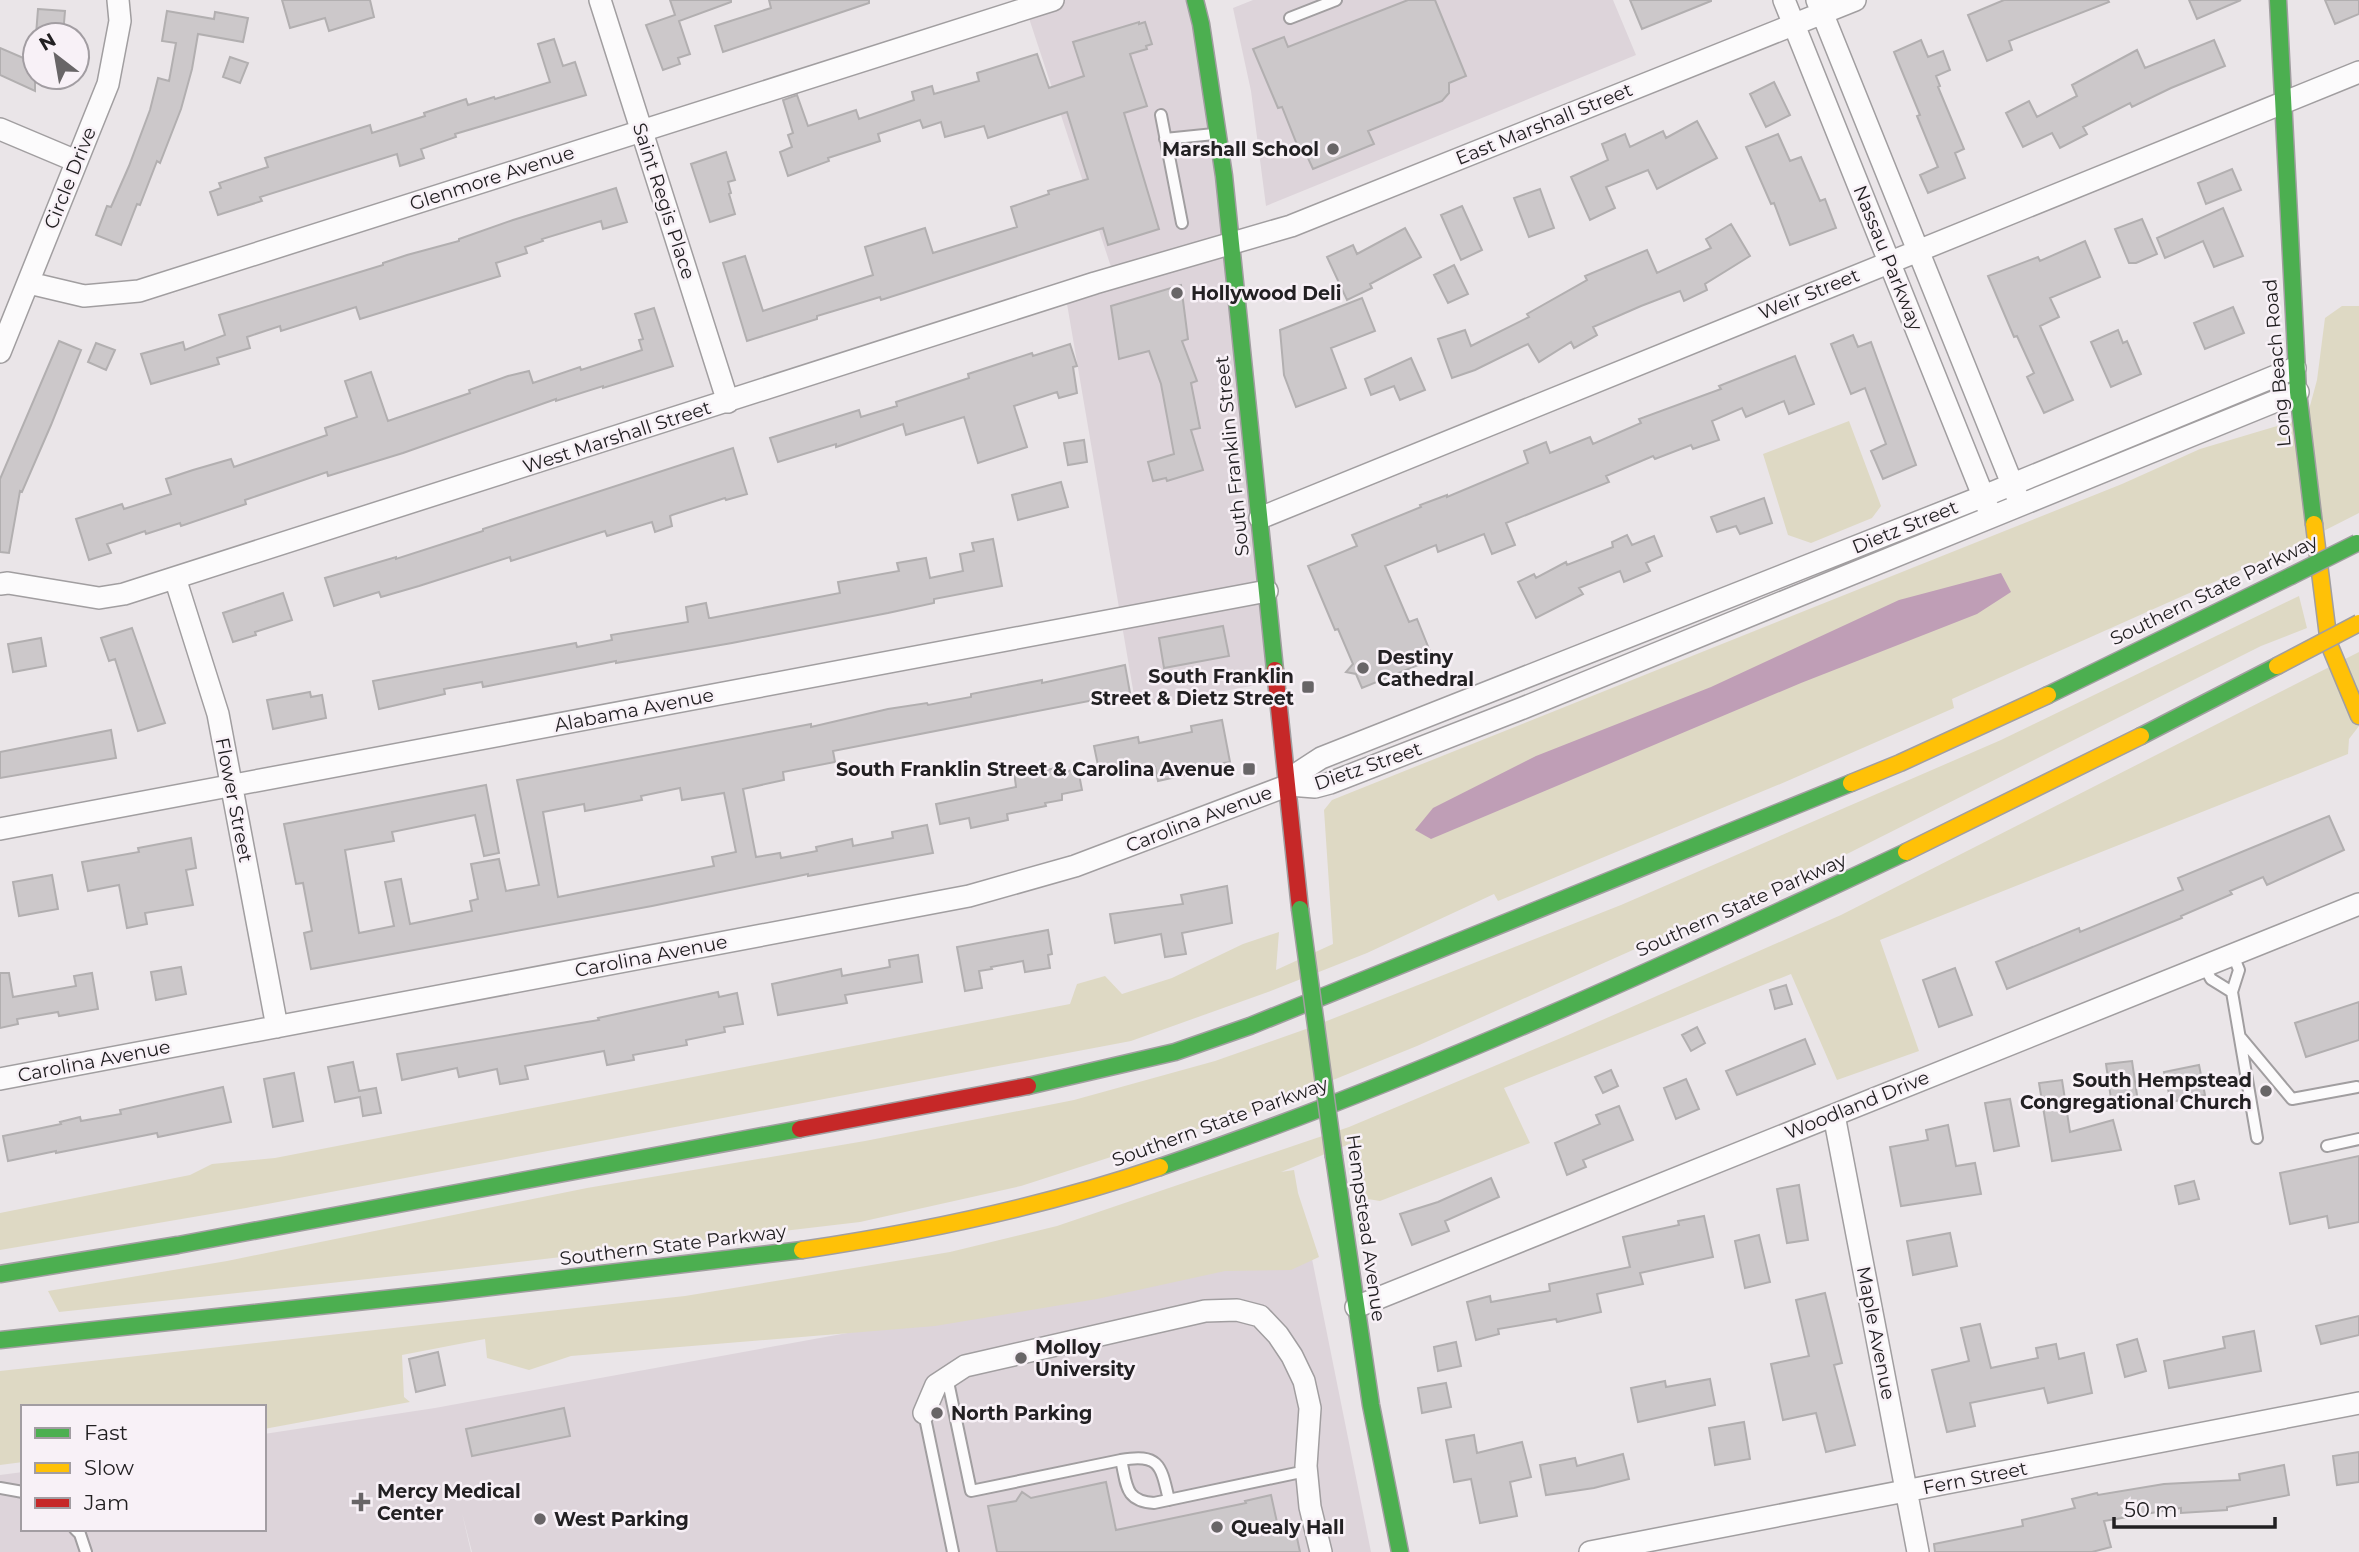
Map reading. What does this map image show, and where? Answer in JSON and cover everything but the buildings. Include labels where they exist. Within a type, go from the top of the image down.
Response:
[{"type":"main road","name":"South Franklin Street","points":[[1195,0],[1218,134],[1289,785],[1300,909]]},
{"type":"main road","name":"Long Beach Road","points":[[2277,0],[2295,368],[2329,644],[2359,716]]},
{"type":"main road","name":"Southern State Parkway","points":[[0,1274],[191,1242],[1048,1083],[1175,1052],[1297,1007],[1936,748],[2358,543]]},
{"type":"main road","name":"Southern State Parkway","points":[[0,1342],[841,1245],[972,1220],[1096,1188],[1223,1147],[1297,1119],[1670,961],[2002,806],[2359,624]]},
{"type":"main road","name":"Hempstead Avenue","points":[[1300,909],[1356,1307],[1388,1498],[1400,1552]]},
{"type":"street","name":"Circle Drive","points":[[0,352],[107,84],[120,21],[118,0]]},
{"type":"street","name":"Saint Regis Place","points":[[600,0],[728,402]]},
{"type":"street","name":"Glenmore Avenue","points":[[29,283],[84,296],[139,290],[1053,0]]},
{"type":"street","name":"Nassau Parkway","points":[[1784,0],[1992,516]]},
{"type":"street","name":"East Marshall Street","points":[[1230,243],[1291,226],[1794,25],[1819,7],[1856,0]]},
{"type":"street","name":"Nassau Parkway","points":[[1819,7],[2020,504]]},
{"type":"street","name":"Weir Street","points":[[1259,518],[2359,72]]},
{"type":"street","points":[[0,129],[76,161]]},
{"type":"street","name":"West Marshall Street","points":[[0,584],[8,583],[99,598],[124,594],[1095,283],[1230,243]]},
{"type":"street","name":"Dietz Street","points":[[1289,785],[1298,773],[1321,758],[1984,496],[2295,368]]},
{"type":"street","name":"Dietz Street","points":[[1289,785],[1315,787],[1330,783],[1523,708],[2298,392]]},
{"type":"street","name":"Flower Street","points":[[175,578],[218,714],[277,1027]]},
{"type":"street","name":"Alabama Avenue","points":[[0,829],[1267,591]]},
{"type":"street","points":[[1514,681],[1523,708]]},
{"type":"street","name":"Carolina Avenue","points":[[0,1079],[969,896],[1075,866],[1289,785]]},
{"type":"street","name":"Woodland Drive","points":[[1356,1307],[2359,904]]},
{"type":"street","name":"Maple Avenue","points":[[1834,1115],[1918,1552]]},
{"type":"street","points":[[924,1413],[936,1385],[965,1366],[1205,1311],[1237,1310],[1260,1317],[1278,1335],[1304,1381],[1310,1408],[1307,1471],[1310,1507],[1321,1552]]},
{"type":"street","name":"Fern Street","points":[[1590,1552],[2359,1403]]},
{"type":"lane","points":[[1290,18],[1336,0]]},
{"type":"lane","points":[[1161,115],[1182,223]]},
{"type":"lane","points":[[1165,139],[1218,134]]},
{"type":"lane","points":[[2233,955],[2239,970],[2232,992],[2257,1138]]},
{"type":"lane","points":[[2204,966],[2211,979],[2232,992]]},
{"type":"lane","points":[[2240,1036],[2292,1099],[2357,1087]]},
{"type":"lane","points":[[2327,1146],[2359,1139]]},
{"type":"lane","points":[[947,1377],[971,1491],[1142,1456],[1153,1460],[1161,1469],[1169,1500]]},
{"type":"lane","points":[[924,1413],[953,1552]]},
{"type":"lane","points":[[1121,1460],[1130,1494],[1138,1502],[1154,1503],[1307,1471]]},
{"type":"lane","points":[[0,1488],[21,1492]]},
{"type":"lane","points":[[77,1531],[86,1552]]},
{"type":"shaded area","points":[[1023,0],[1199,0],[1274,682],[1136,707],[1066,298],[1115,279]]},
{"type":"shaded area","name":"Marshall School","points":[[1253,0],[1613,0],[1636,55],[1266,206],[1251,91],[1233,8]]},
{"type":"shaded area","points":[[2342,306],[2359,306],[2359,513],[2290,548],[1952,699],[1954,708],[1785,782],[1498,901],[1494,894],[1367,953],[1131,1041],[246,1208],[0,1250],[0,1213],[190,1175],[212,1164],[275,1158],[1070,1004],[1077,984],[1105,976],[1122,994],[1172,978],[1243,944],[1279,932],[1276,970],[1333,944],[1324,810],[1332,800],[2122,484],[2200,449],[2307,417],[2317,380],[2325,318]]},
{"type":"shaded area","points":[[1849,421],[1881,506],[1872,518],[1811,543],[1788,535],[1763,454]]},
{"type":"shaded area","points":[[2001,573],[2011,592],[1977,614],[1801,683],[1431,839],[1415,830],[1433,808],[1536,756],[1711,687],[1899,600]]},
{"type":"shaded area","points":[[2299,596],[2307,628],[2261,646],[1835,860],[1417,1046],[1266,1107],[1021,1186],[860,1222],[442,1271],[59,1312],[48,1291],[227,1261],[587,1188],[865,1141],[1074,1100],[1215,1061],[1309,1028],[1621,905],[2001,740]]},
{"type":"shaded area","points":[[2359,652],[2359,726],[2349,739],[2348,754],[1880,940],[1919,1051],[1837,1080],[1791,974],[1504,1088],[1530,1143],[1380,1201],[1362,1198],[1352,1143],[1281,1172],[1294,1170],[1298,1193],[1319,1257],[1291,1270],[1225,1271],[1097,1299],[935,1326],[571,1356],[529,1370],[487,1358],[485,1339],[402,1355],[404,1397],[410,1402],[266,1429],[266,1405],[21,1405],[21,1462],[0,1465],[0,1371],[685,1296],[950,1252],[1057,1226],[1349,1127],[1568,1035],[1841,915]]},
{"type":"shaded area","name":"Molloy University","points":[[1310,1249],[1371,1552],[472,1552],[462,1513],[471,1552],[0,1552],[0,1475],[21,1472],[21,1531],[266,1531],[266,1434],[435,1408]]},
{"type":"traffic: fast","points":[[1195,0],[1224,176],[1275,670]]},
{"type":"traffic: fast","points":[[2278,0],[2298,392],[2314,524]]},
{"type":"traffic: fast","points":[[2291,576],[2357,543]]},
{"type":"traffic: fast","points":[[2048,695],[2291,576]]},
{"type":"traffic: fast","points":[[2141,736],[2277,666]]},
{"type":"traffic: fast","points":[[1028,1086],[1175,1052],[1250,1026],[1851,783]]},
{"type":"traffic: fast","points":[[1160,1167],[1350,1097],[1537,1020],[1906,852]]},
{"type":"traffic: fast","points":[[1300,909],[1334,1157]]},
{"type":"traffic: fast","points":[[0,1274],[178,1245],[800,1129]]},
{"type":"traffic: fast","points":[[1334,1157],[1371,1405],[1400,1552]]},
{"type":"traffic: fast","points":[[0,1340],[441,1293],[802,1250]]},
{"type":"traffic: slow","points":[[2314,524],[2329,644],[2359,716]]},
{"type":"traffic: slow","points":[[2277,666],[2359,623]]},
{"type":"traffic: slow","points":[[1851,783],[2048,695]]},
{"type":"traffic: slow","points":[[1906,852],[2141,736]]},
{"type":"traffic: slow","points":[[802,1250],[982,1217],[1072,1194],[1160,1167]]},
{"type":"traffic: jam","points":[[1275,670],[1300,909]]},
{"type":"traffic: jam","points":[[800,1129],[1028,1086]]},
{"type":"place","name":"Marshall School","points":[[1333,149]]},
{"type":"place","name":"Hollywood Deli","points":[[1177,293]]},
{"type":"place","name":"Destiny Cathedral","points":[[1363,668]]},
{"type":"place","name":"South Franklin Street & Dietz Street","points":[[1308,687]]},
{"type":"place","name":"South Franklin Street & Carolina Avenue","points":[[1249,769]]},
{"type":"place","name":"South Hempstead Congregational Church","points":[[2266,1091]]},
{"type":"place","name":"Molloy University","points":[[1021,1358]]},
{"type":"place","name":"North Parking","points":[[937,1413]]},
{"type":"place","name":"Mercy Medical Center","points":[[361,1502]]},
{"type":"place","name":"West Parking","points":[[540,1519]]},
{"type":"place","name":"Quealy Hall","points":[[1217,1527]]}]
